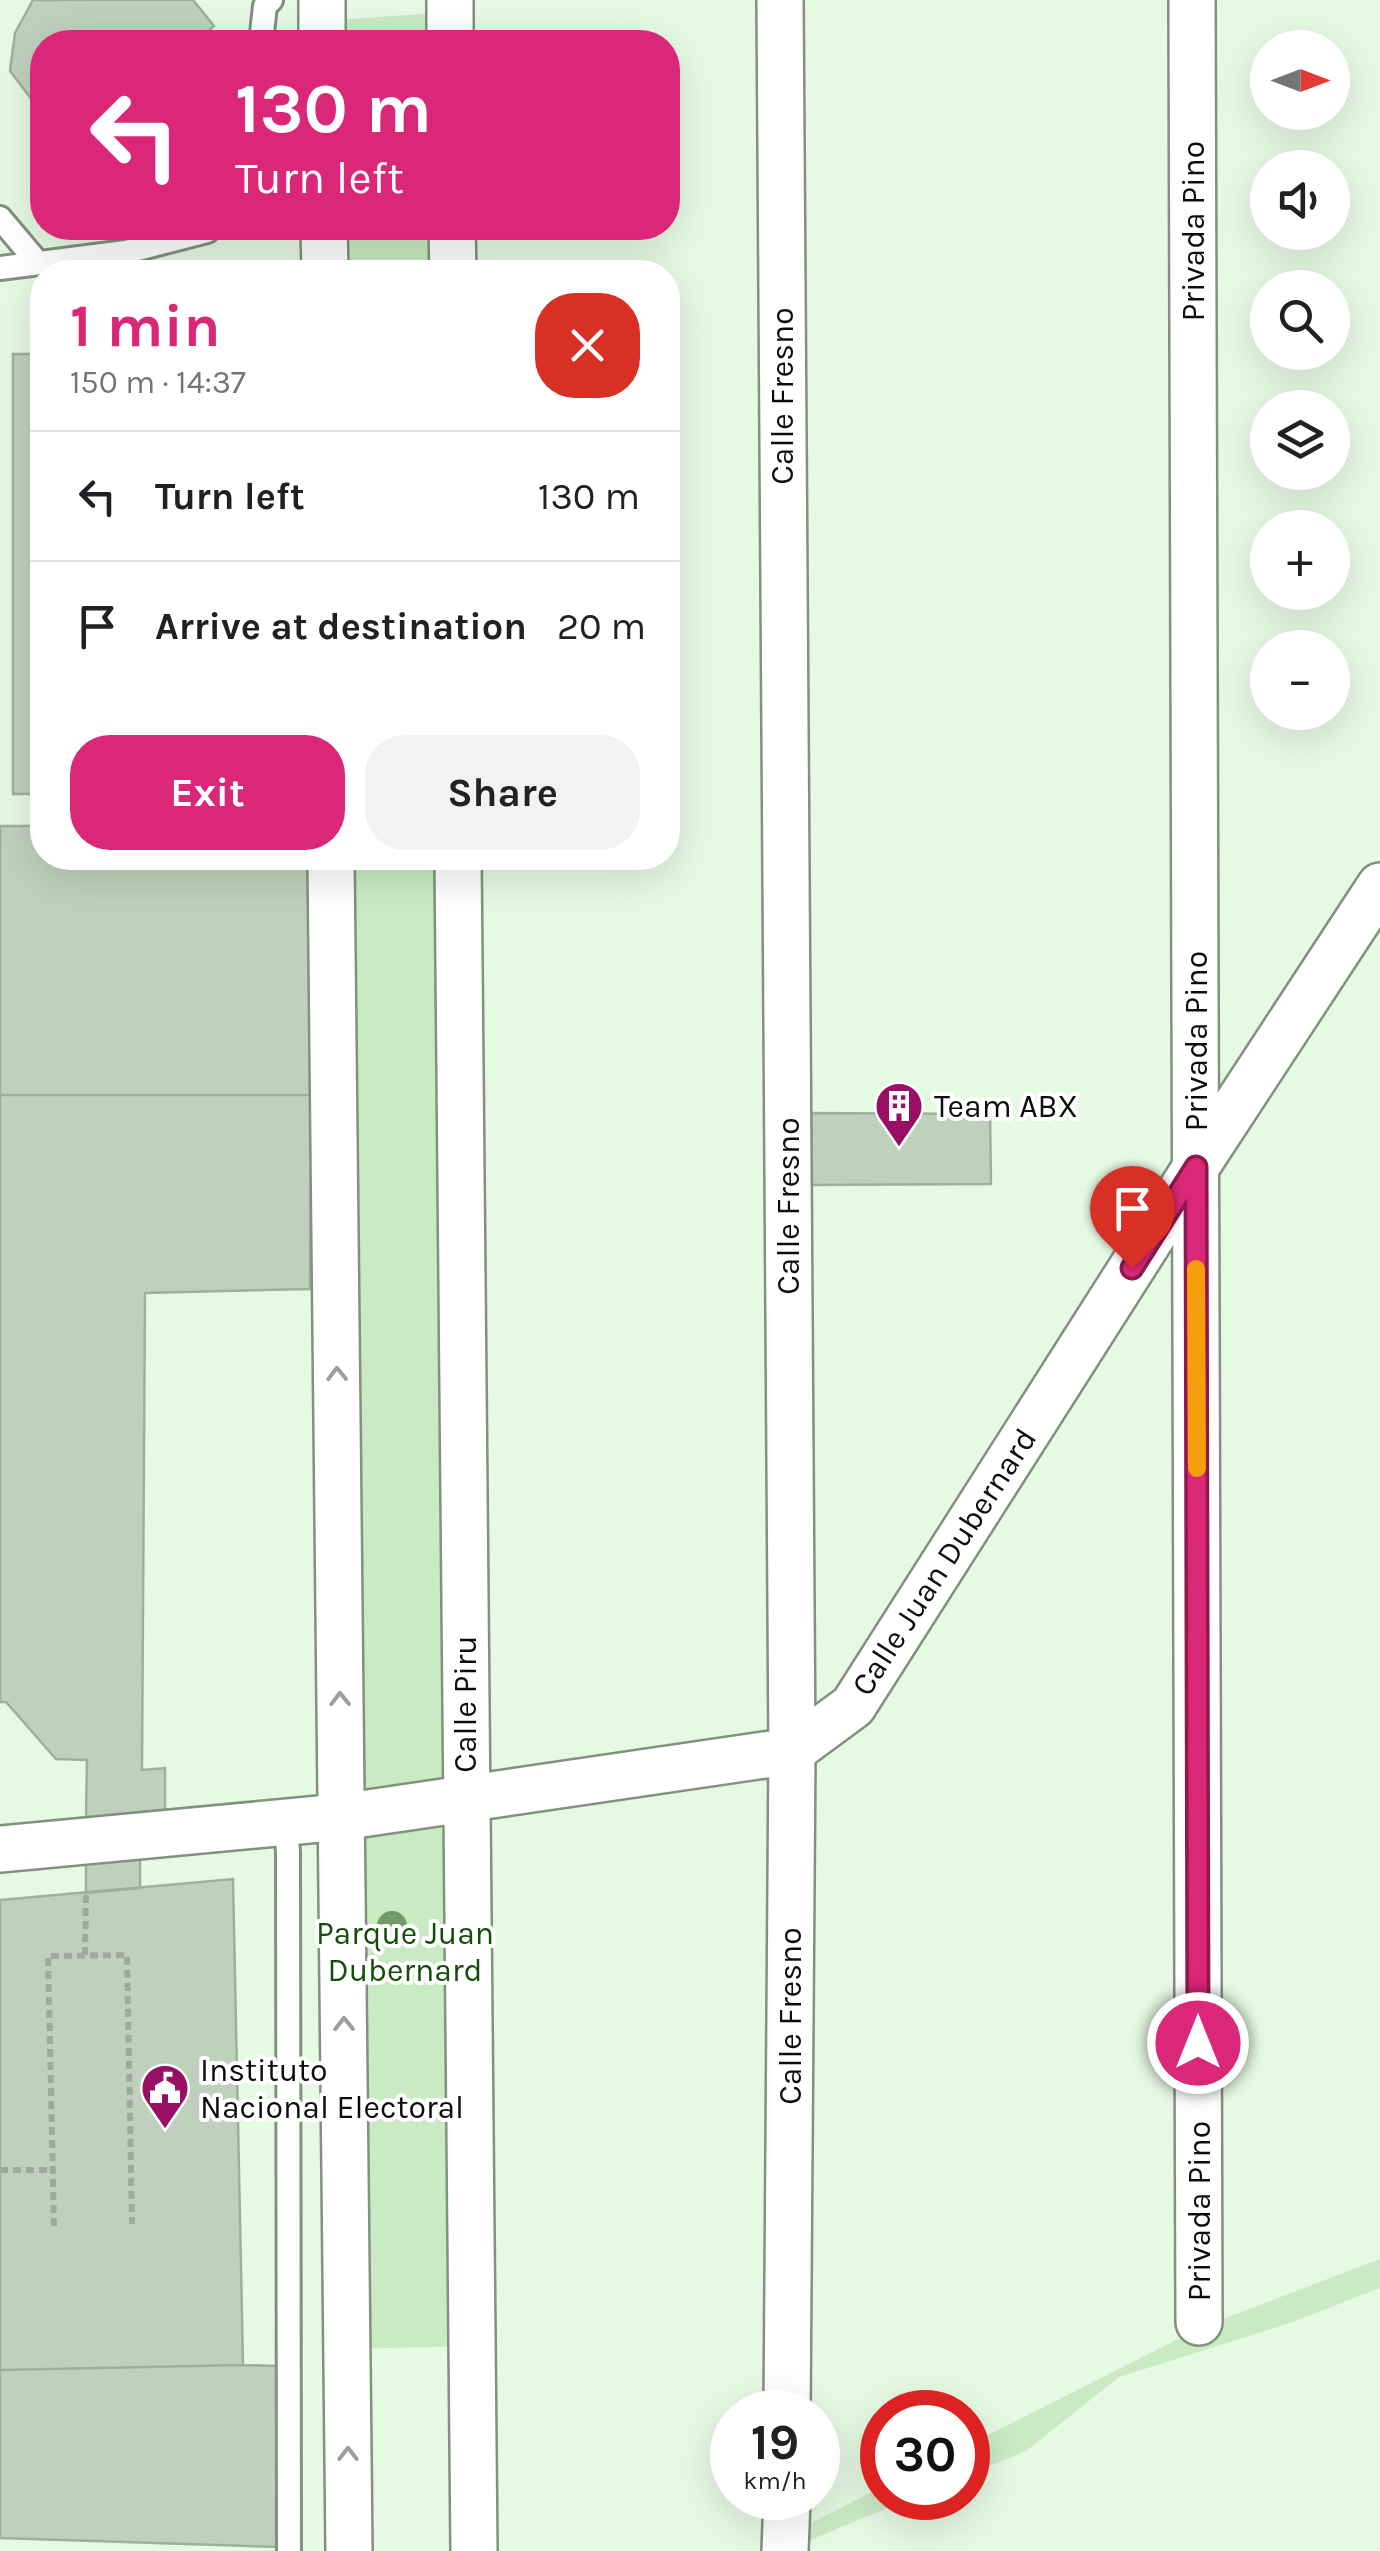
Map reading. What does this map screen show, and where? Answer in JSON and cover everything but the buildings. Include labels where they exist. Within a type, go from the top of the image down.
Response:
[{"type":"street","points":[[322,0],[322,30]]},
{"type":"street","points":[[450,0],[450,30]]},
{"type":"street","name":"Calle Fresno","points":[[780,0],[792,1752],[788,2390]]},
{"type":"street","name":"Privada Pino","points":[[1192,0],[1199,2322]]},
{"type":"street","points":[[331,870],[348,2551]]},
{"type":"street","name":"Calle Piru","points":[[458,870],[474,2551]]},
{"type":"street","name":"Calle Juan Dubernard","points":[[0,1849],[341,1817],[792,1752],[853,1706],[1380,886]]},
{"type":"lane","points":[[262,30],[265,6],[271,0]]},
{"type":"lane","points":[[0,218],[35,260]]},
{"type":"lane","points":[[62,260],[126,252],[175,240]]},
{"type":"lane","points":[[0,268],[30,264]]},
{"type":"lane","points":[[284,1822],[288,1890],[288,2551]]},
{"type":"path","points":[[86,1893],[86,1955]]},
{"type":"path","points":[[54,2226],[48,1956],[86,1955],[127,1954],[132,2224]]},
{"type":"path","points":[[0,2170],[52,2170]]},
{"type":"green space","points":[[450,12],[450,30],[322,30],[322,21]]},
{"type":"green space","points":[[324,240],[452,240],[453,260],[325,260]]},
{"type":"green space","name":"Parque Juan Dubernard","points":[[331,870],[458,870],[471,2346],[348,2349]]},
{"type":"green space","points":[[1380,2259],[1380,2288],[1293,2322],[1119,2377],[1026,2451],[990,2466],[990,2434],[1202,2327]]},
{"type":"green space","points":[[860,2498],[860,2519],[798,2545],[789,2534],[817,2520],[840,2520],[840,2508]]},
{"type":"slow traffic","points":[[1196,1269],[1197,1468]]},
{"type":"place","name":"Team ABX","points":[[899,1148]]},
{"type":"place","name":"Instituto Nacional Electoral","points":[[165,2130]]},
{"type":"route","points":[[1132,1268],[1196,1167],[1198,2043]]}]
